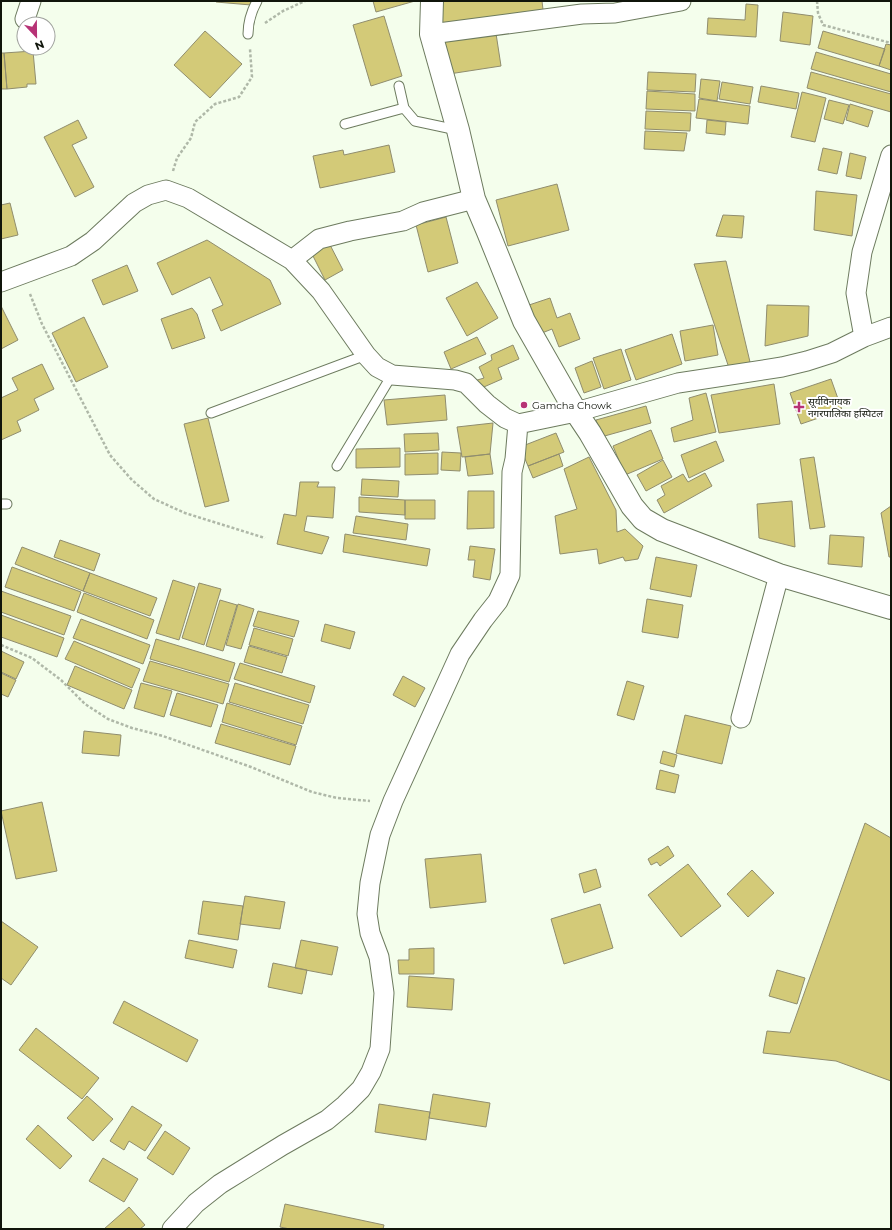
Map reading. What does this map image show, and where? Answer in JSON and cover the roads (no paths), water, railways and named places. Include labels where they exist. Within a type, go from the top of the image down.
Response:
[{"type":"street","points":[[26,16],[30,1]]},
{"type":"street","points":[[432,1],[431,34],[458,130],[474,199],[524,321],[632,506],[643,519],[662,530],[779,575],[891,608]]},
{"type":"street","points":[[431,34],[582,14],[615,13],[681,1]]},
{"type":"street","points":[[864,338],[856,294],[862,252],[891,155]]},
{"type":"street","points":[[1,282],[72,256],[93,241],[134,203],[148,195],[166,190],[188,198],[292,260],[321,291],[366,355],[377,367],[392,375],[456,380],[466,384],[487,404],[505,418],[518,424],[576,412],[678,383],[782,367],[807,361],[832,353],[891,327]]},
{"type":"street","points":[[292,260],[319,239],[350,231],[403,221],[423,212],[474,199]]},
{"type":"street","points":[[172,1229],[196,1203],[220,1184],[282,1145],[327,1120],[361,1089],[371,1072],[380,1049],[384,993],[379,957],[370,933],[367,914],[370,883],[380,835],[393,800],[460,654],[498,601],[510,575],[512,472],[515,459],[518,424]]},
{"type":"street","points":[[741,718],[779,575]]},
{"type":"lane","points":[[248,34],[248,24],[251,12],[258,1]]},
{"type":"lane","points":[[399,86],[404,108],[415,122],[458,130]]},
{"type":"lane","points":[[345,124],[404,108]]},
{"type":"lane","points":[[211,413],[366,355]]},
{"type":"lane","points":[[338,466],[392,375]]},
{"type":"place","name":"Gamcha Chowk","points":[[524,405]]},
{"type":"place","name":"सूर्यविनायक नगरपालिका हस्पिटल","points":[[799,407]]}]
